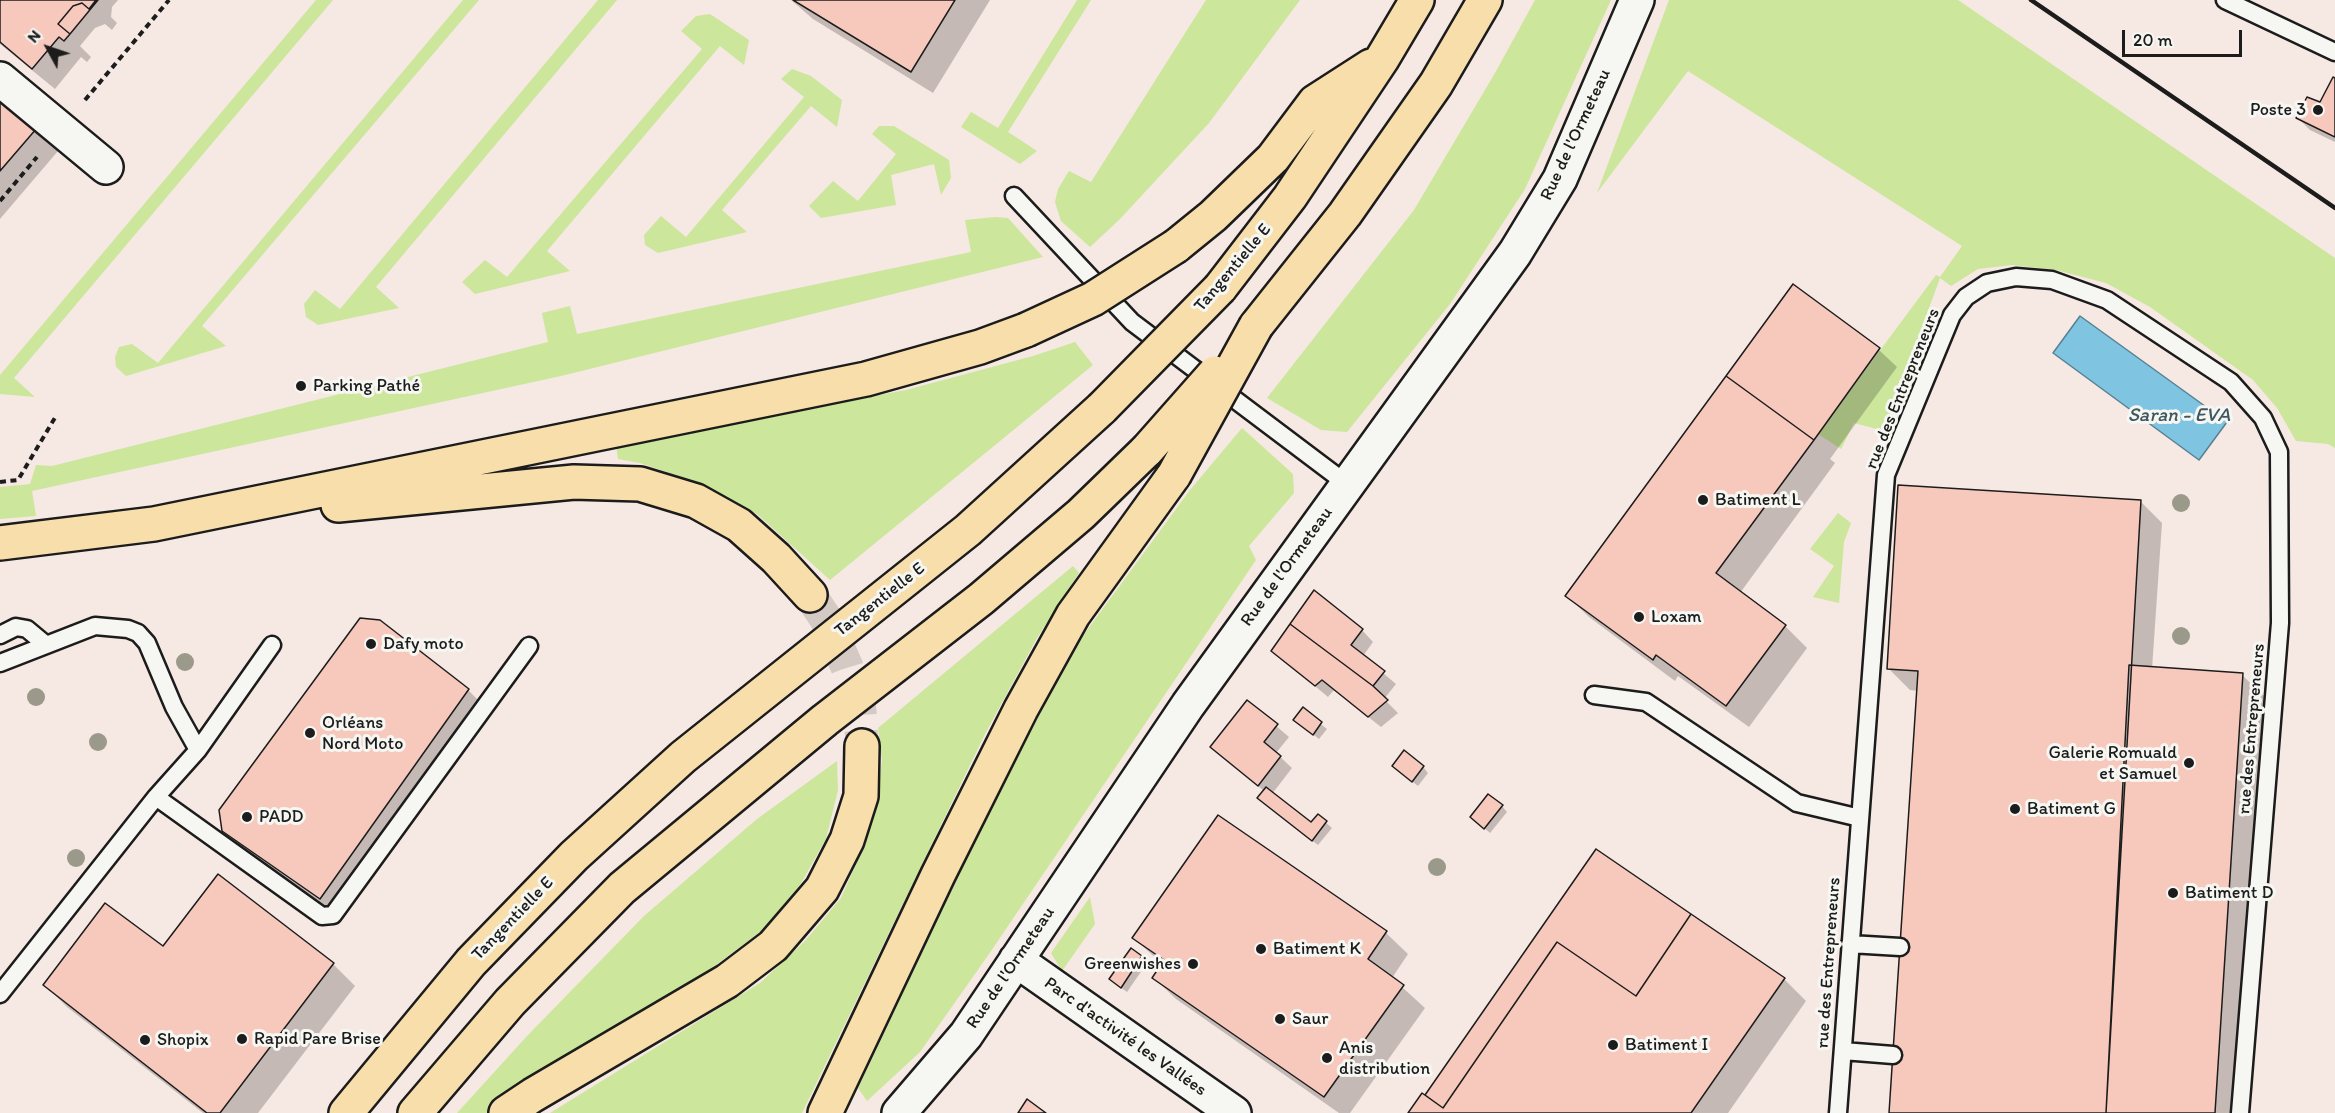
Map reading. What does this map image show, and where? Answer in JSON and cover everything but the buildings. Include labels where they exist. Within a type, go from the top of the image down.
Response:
[{"type":"main road","name":"Tangentielle E","points":[[346,1113],[471,962],[574,856],[683,757],[968,530],[1102,408],[1220,288],[1290,198],[1382,59],[1417,0]]},
{"type":"main road","points":[[415,1113],[510,1002],[622,888],[825,720],[981,600],[1081,514],[1147,450],[1256,326],[1352,205],[1436,84],[1485,0]]},
{"type":"main road","points":[[154,524],[866,379],[980,347],[1026,330],[1093,299],[1176,246],[1213,216],[1273,158],[1315,102],[1382,59]]},
{"type":"main road","points":[[825,1113],[938,875],[1027,699],[1073,615],[1174,475],[1256,326]]},
{"type":"main road","points":[[0,543],[154,524],[574,482],[640,484],[696,501],[739,525],[776,558],[810,596]]},
{"type":"main road","points":[[506,1113],[532,1095],[727,981],[773,946],[822,889],[847,840],[861,795],[862,746]]},
{"type":"street","name":"Rue de l'Ormeteau","points":[[899,1113],[966,1035],[1188,705],[1515,253],[1560,179],[1637,0]]},
{"type":"street","points":[[0,79],[106,167]]},
{"type":"street","name":"Parc d'activité les Vallées","points":[[1016,960],[1233,1113]]},
{"type":"lane","points":[[2225,0],[2335,52]]},
{"type":"lane","points":[[1014,196],[1132,322],[1347,484]]},
{"type":"lane","name":"rue des Entrepreneurs","points":[[1838,1113],[1886,475],[1952,315],[1966,297],[1987,283],[2016,277],[2052,280],[2107,300],[2231,381],[2263,418],[2279,452],[2280,623],[2240,1113]]},
{"type":"lane","points":[[0,663],[95,626],[128,629],[138,633],[147,643],[174,707],[198,750]]},
{"type":"lane","points":[[0,635],[16,627],[27,629],[45,644]]},
{"type":"lane","points":[[0,994],[156,797],[198,750],[272,645]]},
{"type":"lane","points":[[156,797],[322,916],[333,915],[529,646]]},
{"type":"lane","points":[[1594,695],[1646,702],[1797,803],[1860,818]]},
{"type":"lane","points":[[1850,944],[1900,947]]},
{"type":"lane","points":[[1843,1051],[1893,1055]]},
{"type":"path","points":[[0,482],[18,480],[56,416]]},
{"type":"green space","points":[[316,0],[333,0],[14,378],[35,397],[0,394],[0,375]]},
{"type":"green space","points":[[463,0],[479,0],[202,326],[226,346],[126,376],[116,367],[115,357],[119,347],[132,344],[158,363]]},
{"type":"green space","points":[[598,0],[617,0],[376,287],[399,308],[318,325],[306,317],[304,304],[315,290],[340,309]]},
{"type":"green space","points":[[1077,0],[1091,0],[1008,132],[1037,151],[1020,164],[961,127],[971,112],[998,128]]},
{"type":"green space","points":[[1206,0],[1300,0],[1209,123],[1119,220],[1090,247],[1061,221],[1055,202],[1058,189],[1069,171],[1091,182]]},
{"type":"green space","points":[[1535,0],[1611,0],[1525,189],[1450,304],[1347,432],[1321,430],[1267,398],[1414,210]]},
{"type":"green space","points":[[1669,0],[1958,0],[2335,258],[2335,448],[2328,444],[2296,441],[2277,408],[2253,380],[2150,307],[2106,283],[2056,270],[2012,265],[1978,269],[1951,286],[1940,278],[1884,431],[1854,423],[1841,449],[1818,434],[1936,275],[1940,277],[1962,246],[1688,71],[1597,193]]},
{"type":"green space","points":[[710,14],[749,40],[744,65],[720,46],[547,251],[570,271],[475,294],[462,282],[485,260],[507,277],[702,49],[681,31],[696,16]]},
{"type":"green space","points":[[792,69],[811,76],[842,100],[837,127],[811,106],[722,210],[747,232],[658,253],[645,245],[644,235],[661,216],[686,237],[804,97],[781,79]]},
{"type":"green space","points":[[879,126],[894,126],[949,160],[951,178],[941,195],[934,164],[891,175],[896,205],[821,218],[809,206],[833,181],[858,201],[896,154],[872,134]]},
{"type":"green space","points":[[1008,218],[1043,257],[561,376],[32,491],[36,516],[0,519],[0,487],[30,484],[36,465],[52,466],[548,342],[542,313],[570,306],[577,334],[971,252],[965,220]]},
{"type":"green space","points":[[1075,342],[1093,365],[830,580],[757,514],[698,483],[640,463],[618,459],[616,444],[906,390],[1033,356]]},
{"type":"green space","points":[[1242,428],[1293,474],[1294,493],[1249,546],[1256,560],[989,954],[920,1052],[867,1101],[858,1088],[1008,771],[1085,633],[1190,490]]},
{"type":"green space","points":[[1838,513],[1851,523],[1844,542],[1839,603],[1813,597],[1834,566],[1810,549]]},
{"type":"green space","points":[[1073,566],[1079,573],[1037,638],[985,734],[802,1113],[550,1113],[760,983],[805,941],[841,898],[860,855],[876,803],[882,761],[878,728]]},
{"type":"green space","points":[[837,761],[838,790],[826,839],[800,885],[763,930],[693,982],[539,1076],[486,1113],[457,1113],[528,1035],[644,916],[757,819]]},
{"type":"green space","points":[[1090,897],[1095,924],[1062,971],[1051,953]]},
{"type":"water","name":"Saran - EVA","points":[[2080,316],[2227,422],[2199,460],[2053,353]]},
{"type":"tunnel","points":[[810,595],[826,619],[847,667],[860,711],[862,746]]},
{"type":"railway","points":[[2031,0],[2335,208]]},
{"type":"place","name":"Poste 3","points":[[2318,110]]},
{"type":"place","name":"Parking Pathé","points":[[301,386]]},
{"type":"place","name":"Batiment L","points":[[1703,500]]},
{"type":"place","name":"Loxam","points":[[1639,617]]},
{"type":"place","name":"Dafy moto","points":[[371,644]]},
{"type":"place","name":"Orléans Nord Moto","points":[[310,733]]},
{"type":"place","name":"Galerie Romuald et Samuel","points":[[2189,763]]},
{"type":"place","name":"Batiment G","points":[[2015,809]]},
{"type":"place","name":"PADD","points":[[247,817]]},
{"type":"place","name":"Batiment D","points":[[2173,893]]},
{"type":"place","name":"Batiment K","points":[[1261,949]]},
{"type":"place","name":"Greenwishes","points":[[1193,964]]},
{"type":"place","name":"Saur","points":[[1280,1019]]},
{"type":"place","name":"Rapid Pare Brise","points":[[242,1039]]},
{"type":"place","name":"Shopix","points":[[145,1040]]},
{"type":"place","name":"Batiment I","points":[[1613,1045]]},
{"type":"place","name":"Anis distribution","points":[[1327,1058]]}]
